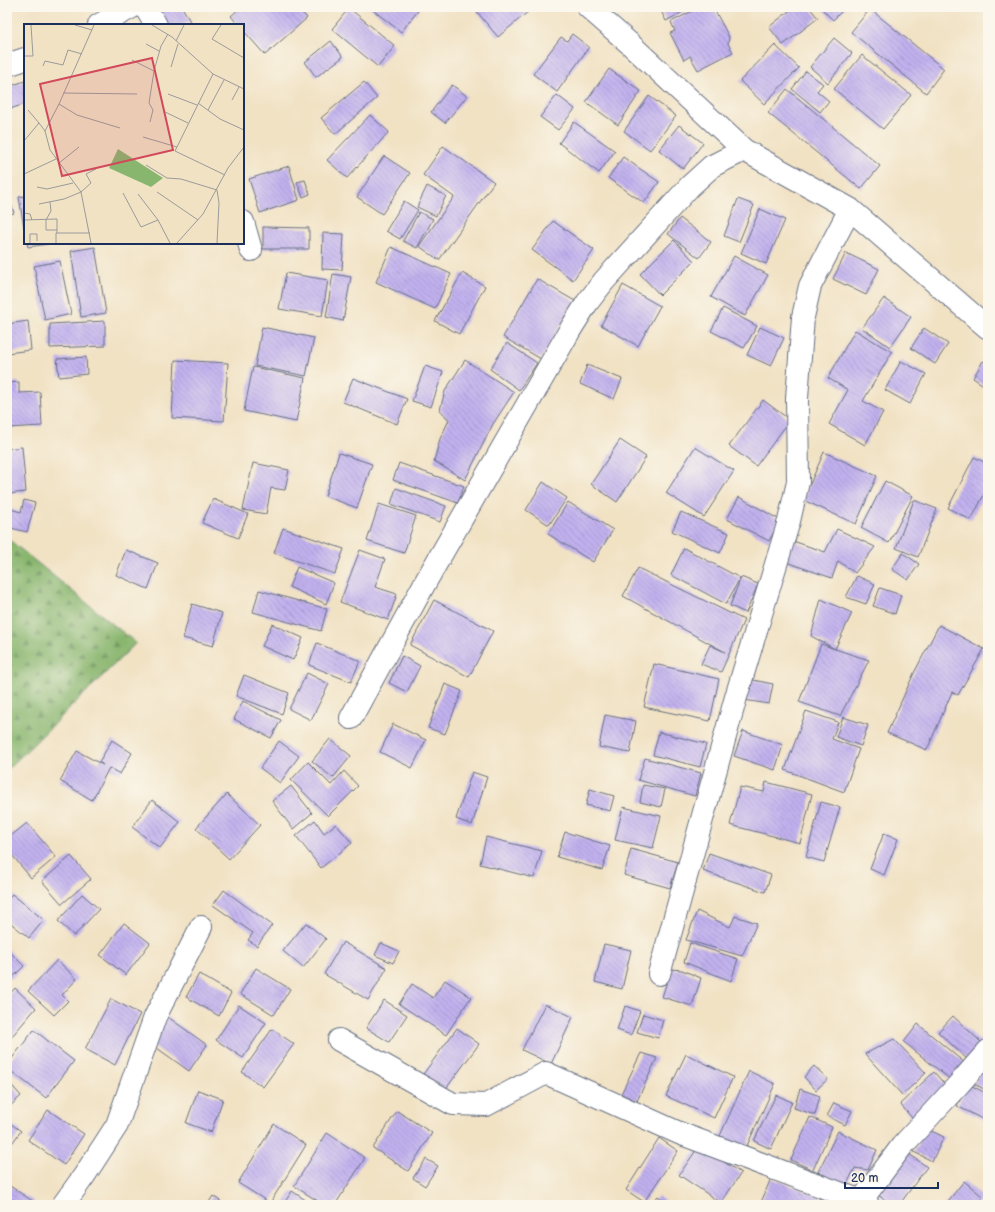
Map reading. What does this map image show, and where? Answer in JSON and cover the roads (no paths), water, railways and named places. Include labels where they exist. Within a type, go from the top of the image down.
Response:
[{"type":"street","points":[[101,24],[132,7]]},
{"type":"street","points":[[145,7],[155,24]]},
{"type":"street","points":[[588,7],[744,150],[850,209],[988,328]]},
{"type":"street","points":[[7,65],[24,58]]},
{"type":"street","points":[[351,718],[426,581],[570,330],[587,304],[604,281],[690,186],[712,166],[744,150]]},
{"type":"street","points":[[659,974],[736,697],[789,521],[798,482],[797,398],[803,317],[806,302],[810,286],[850,209]]},
{"type":"street","points":[[244,226],[251,250]]},
{"type":"street","points":[[63,1205],[117,1125],[155,1017],[201,927]]},
{"type":"street","points":[[339,1040],[453,1104],[486,1105],[546,1073],[679,1133],[864,1203],[902,1146],[988,1051]]}]
